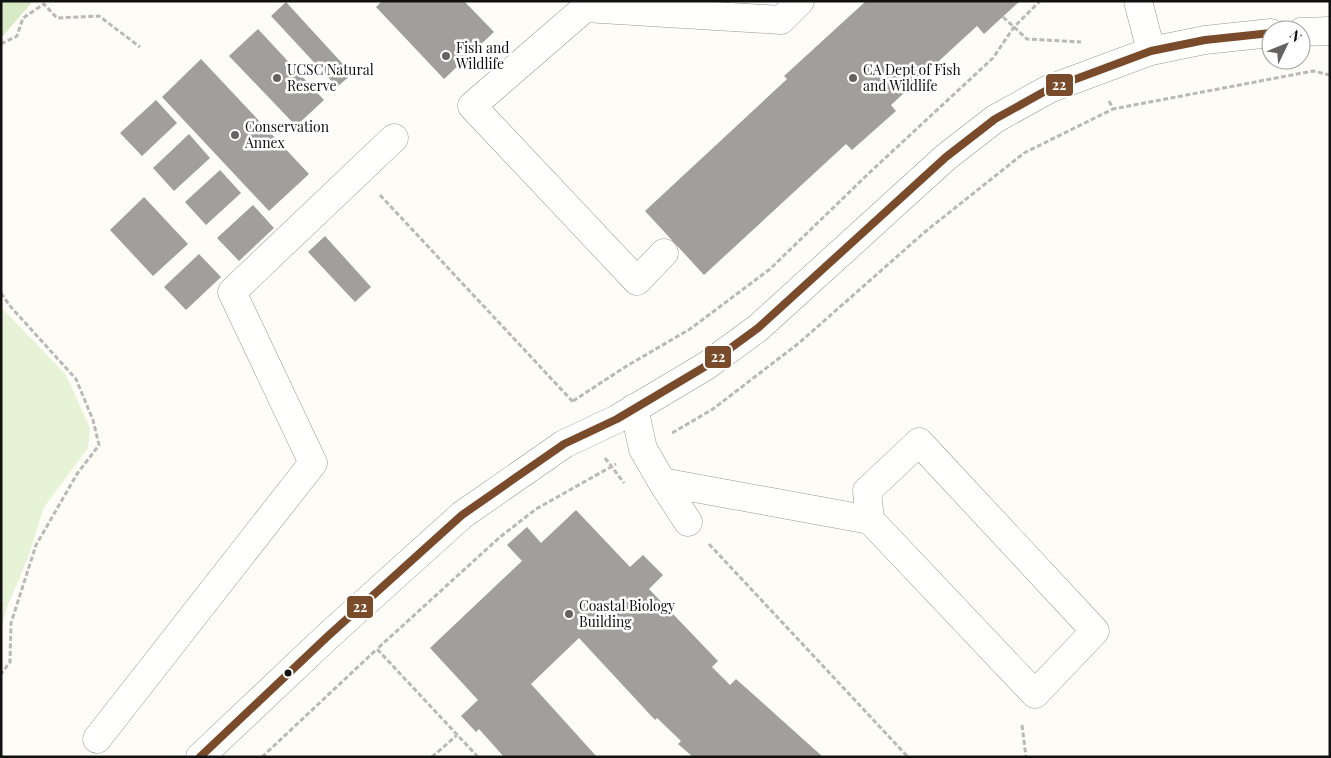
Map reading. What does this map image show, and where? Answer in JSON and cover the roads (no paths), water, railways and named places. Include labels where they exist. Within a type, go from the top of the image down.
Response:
[{"type":"street","points":[[664,253],[637,281],[472,106],[585,8],[781,20],[800,1]]},
{"type":"street","points":[[1138,1],[1151,51]]},
{"type":"street","points":[[1311,32],[1330,31]]},
{"type":"street","points":[[200,757],[462,516],[564,444],[634,408],[706,366],[758,328],[946,157],[995,119],[1049,89],[1151,51],[1205,40],[1261,35]]},
{"type":"street","points":[[97,739],[313,463],[232,292],[394,138]]},
{"type":"street","points":[[634,408],[643,449],[688,522]]},
{"type":"street","points":[[662,482],[870,520],[1035,694],[1095,631],[919,442],[867,491],[870,520]]},
{"type":"place","name":"Fish and Wildlife","points":[[446,56]]},
{"type":"place","name":"UCSC Natural Reserve","points":[[277,78]]},
{"type":"place","name":"CA Dept of Fish and Wildlife","points":[[853,78]]},
{"type":"place","name":"Conservation Annex","points":[[235,135]]},
{"type":"place","name":"Coastal Biology Building","points":[[569,614]]}]
